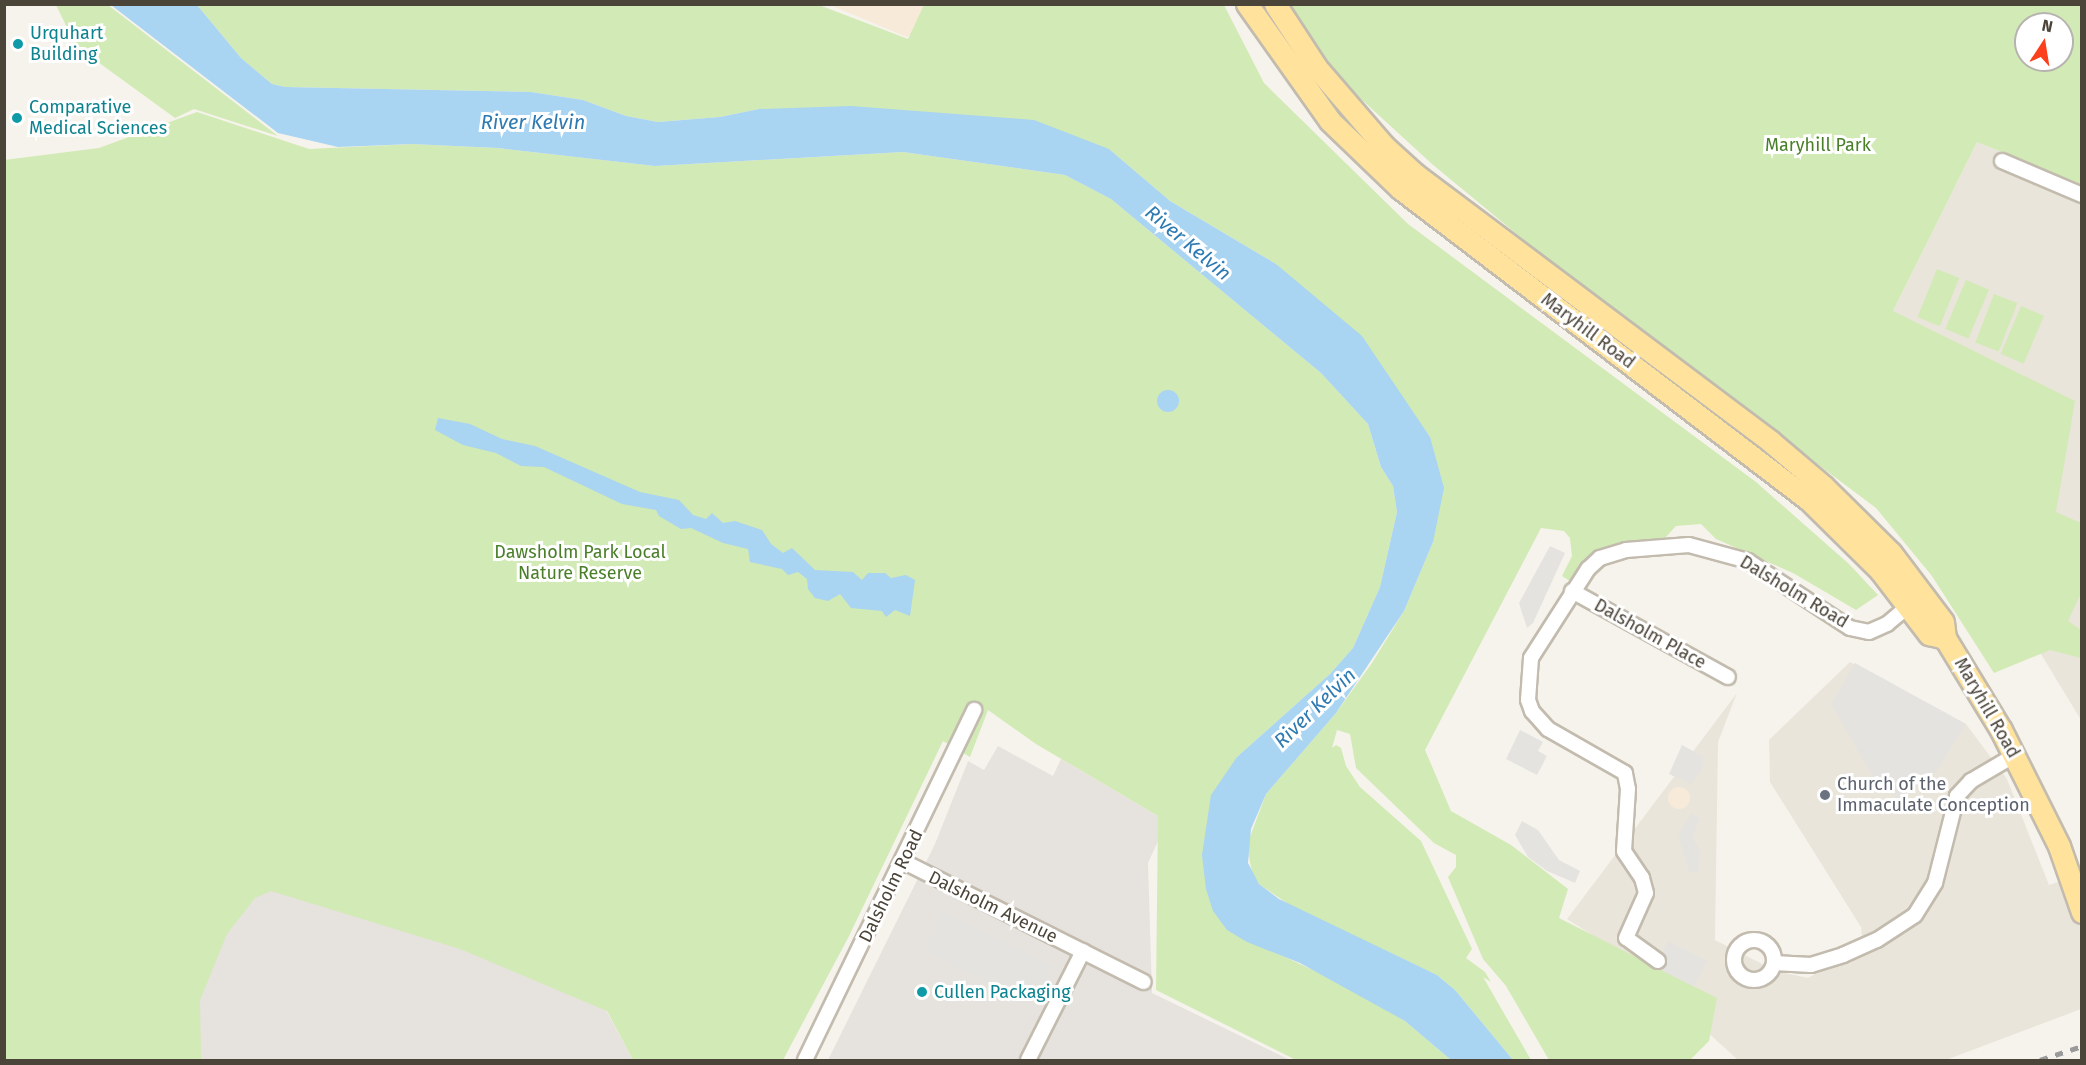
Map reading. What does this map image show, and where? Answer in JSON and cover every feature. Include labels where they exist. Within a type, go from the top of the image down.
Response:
[{"type":"main road","name":"Maryhill Road","points":[[1247,4],[1309,94],[1369,160],[1426,210],[1567,302],[1823,486],[1891,552],[1916,600],[1929,634],[1945,638],[2014,754],[2059,846],[2082,912]]},
{"type":"main road","name":"Maryhill Road","points":[[1275,4],[1316,67],[1384,146],[1567,302]]},
{"type":"street","points":[[2002,161],[2082,195]]},
{"type":"street","name":"Dalsholm Road","points":[[1658,961],[1634,947],[1626,938],[1646,893],[1642,878],[1624,851],[1628,789],[1625,773],[1548,729],[1532,711],[1528,700],[1531,658],[1572,591],[1600,558],[1652,546],[1689,545],[1748,561],[1850,628],[1869,632],[1887,624],[1916,600]]},
{"type":"street","name":"Dalsholm Place","points":[[1572,591],[1728,677]]},
{"type":"street","name":"Dalsholm Road","points":[[805,1060],[903,862],[974,710]]},
{"type":"street","points":[[1774,963],[1811,965],[1843,955],[1877,940],[1915,915],[1935,883],[1957,796],[1971,781],[2014,754]]},
{"type":"street","name":"Dalsholm Avenue","points":[[903,862],[1144,982]]},
{"type":"street","points":[[1028,1060],[1083,951]]},
{"type":"shaded area","points":[[830,5],[929,5],[930,18],[907,37]]},
{"type":"shaded area","points":[[1977,142],[2081,184],[2081,720],[2024,626],[1892,313]]},
{"type":"shaded area","points":[[1550,546],[1565,553],[1533,623],[1527,628],[1519,603]]},
{"type":"shaded area","points":[[1850,662],[1966,724],[2007,779],[2049,885],[2081,874],[2081,1009],[1946,1060],[1738,1060],[1705,1030],[1710,1010],[1567,919],[1737,693],[1718,742],[1715,940],[1776,971],[1808,978],[1863,947],[1861,927],[1770,782],[1769,740]]},
{"type":"shaded area","points":[[1855,663],[1966,724],[1936,772],[1897,800],[1892,790],[1882,793],[1831,704]]},
{"type":"shaded area","points":[[1520,730],[1543,742],[1538,751],[1547,756],[1537,775],[1506,759]]},
{"type":"shaded area","points":[[1682,745],[1704,757],[1702,771],[1691,784],[1669,774]]},
{"type":"shaded area","points":[[998,746],[1053,776],[1061,759],[1158,816],[1159,839],[1148,863],[1152,993],[1290,1060],[828,1060],[935,844],[968,761],[984,770]]},
{"type":"shaded area","points":[[1679,787],[1687,790],[1690,798],[1687,806],[1679,809],[1671,806],[1668,798],[1671,790]]},
{"type":"shaded area","points":[[1691,814],[1700,818],[1693,838],[1700,851],[1699,871],[1689,872],[1678,835]]},
{"type":"shaded area","points":[[1522,821],[1538,830],[1559,860],[1580,871],[1575,883],[1547,871],[1528,857],[1515,835]]},
{"type":"shaded area","points":[[278,886],[380,911],[601,1001],[633,1060],[198,1060],[193,1014],[223,936],[244,902]]},
{"type":"shaded area","points":[[942,912],[1054,967],[1036,1005],[924,950]]},
{"type":"shaded area","points":[[1668,941],[1707,961],[1694,987],[1655,967]]},
{"type":"green space","points":[[56,5],[108,5],[278,136],[194,109],[175,118],[76,46]]},
{"type":"green space","points":[[197,5],[819,5],[908,39],[924,5],[1224,5],[1264,83],[1408,224],[1756,482],[1849,564],[1878,595],[1856,610],[1793,573],[1716,539],[1701,524],[1676,526],[1664,539],[1615,545],[1592,555],[1570,581],[1562,576],[1572,556],[1570,538],[1564,531],[1541,528],[1425,750],[1451,811],[1511,845],[1568,889],[1559,918],[1717,998],[1709,1041],[1690,1060],[1549,1060],[1506,986],[1483,959],[1448,877],[1456,867],[1456,855],[1434,843],[1356,768],[1350,734],[1337,730],[1332,748],[1336,745],[1341,748],[1346,766],[1360,787],[1421,841],[1472,949],[1466,958],[1485,972],[1491,982],[1483,977],[1531,1060],[1513,1060],[1455,990],[1437,975],[1291,906],[1259,884],[1252,873],[1247,845],[1266,794],[1336,713],[1372,663],[1404,611],[1433,542],[1430,437],[1405,402],[1276,264],[1170,201],[1109,149],[759,109],[720,117],[658,122],[626,116],[583,100],[531,92],[285,87],[272,84],[241,58]]},
{"type":"green space","name":"Maryhill Park","points":[[1285,5],[2081,5],[2081,184],[1977,142],[1893,311],[2075,401],[2056,512],[2081,523],[2081,593],[2068,621],[2081,630],[2081,658],[2050,650],[1994,673],[1932,576],[1876,508],[1571,279],[1432,164],[1348,87]]},
{"type":"green space","name":"Dawsholm Park Local Nature Reserve","points":[[197,112],[309,149],[412,144],[498,148],[655,166],[903,152],[1065,175],[1111,199],[1321,373],[1368,424],[1381,467],[1393,486],[1397,512],[1380,587],[1353,648],[1330,674],[1237,757],[1227,930],[1347,986],[1405,1021],[1451,1060],[1296,1060],[1156,990],[1158,816],[1036,744],[988,710],[970,757],[943,741],[848,938],[783,1060],[633,1060],[607,1011],[460,949],[271,891],[255,898],[227,934],[200,1000],[201,1060],[5,1060],[4,160],[99,148]]},
{"type":"green space","points":[[1937,269],[1959,278],[1940,326],[1918,317]]},
{"type":"green space","points":[[1966,280],[1989,290],[1968,339],[1945,329]]},
{"type":"green space","points":[[1994,294],[2017,303],[1999,352],[1975,343]]},
{"type":"green space","points":[[2021,306],[2044,316],[2024,364],[2001,354]]},
{"type":"water","name":"River Kelvin","points":[[111,5],[197,5],[241,58],[272,84],[285,87],[531,92],[583,100],[626,116],[658,122],[720,117],[759,109],[851,106],[1034,120],[1109,149],[1170,201],[1276,264],[1362,336],[1430,437],[1444,488],[1433,542],[1404,611],[1336,713],[1266,794],[1251,829],[1248,863],[1259,884],[1279,899],[1437,975],[1455,990],[1513,1060],[1451,1060],[1405,1021],[1300,963],[1247,942],[1227,930],[1213,911],[1206,889],[1202,855],[1211,795],[1237,757],[1330,674],[1353,648],[1380,587],[1397,512],[1393,486],[1381,467],[1368,424],[1321,373],[1111,199],[1065,175],[903,152],[655,166],[498,148],[412,144],[338,147],[278,133]]},
{"type":"water","points":[[1168,390],[1176,393],[1179,401],[1176,409],[1168,412],[1160,409],[1157,401],[1160,393]]},
{"type":"water","points":[[438,418],[470,424],[502,439],[535,446],[640,492],[679,500],[693,515],[706,519],[712,513],[723,523],[735,521],[762,530],[771,544],[783,553],[792,548],[815,570],[853,572],[862,580],[868,573],[885,573],[891,578],[906,575],[915,580],[910,616],[895,610],[886,617],[882,611],[851,608],[840,594],[828,601],[815,598],[808,589],[807,579],[798,572],[788,575],[782,569],[750,562],[748,549],[723,543],[691,528],[681,529],[659,516],[656,510],[622,504],[544,467],[521,466],[496,453],[463,445],[435,430]]},
{"type":"railway","points":[[2040,1060],[2082,1046]]},
{"type":"place","name":"Urquhart Building","points":[[18,44]]},
{"type":"place","name":"Comparative Medical Sciences","points":[[17,118]]},
{"type":"place","name":"Church of the Immaculate Conception","points":[[1825,795]]},
{"type":"place","name":"Cullen Packaging","points":[[922,992]]}]
